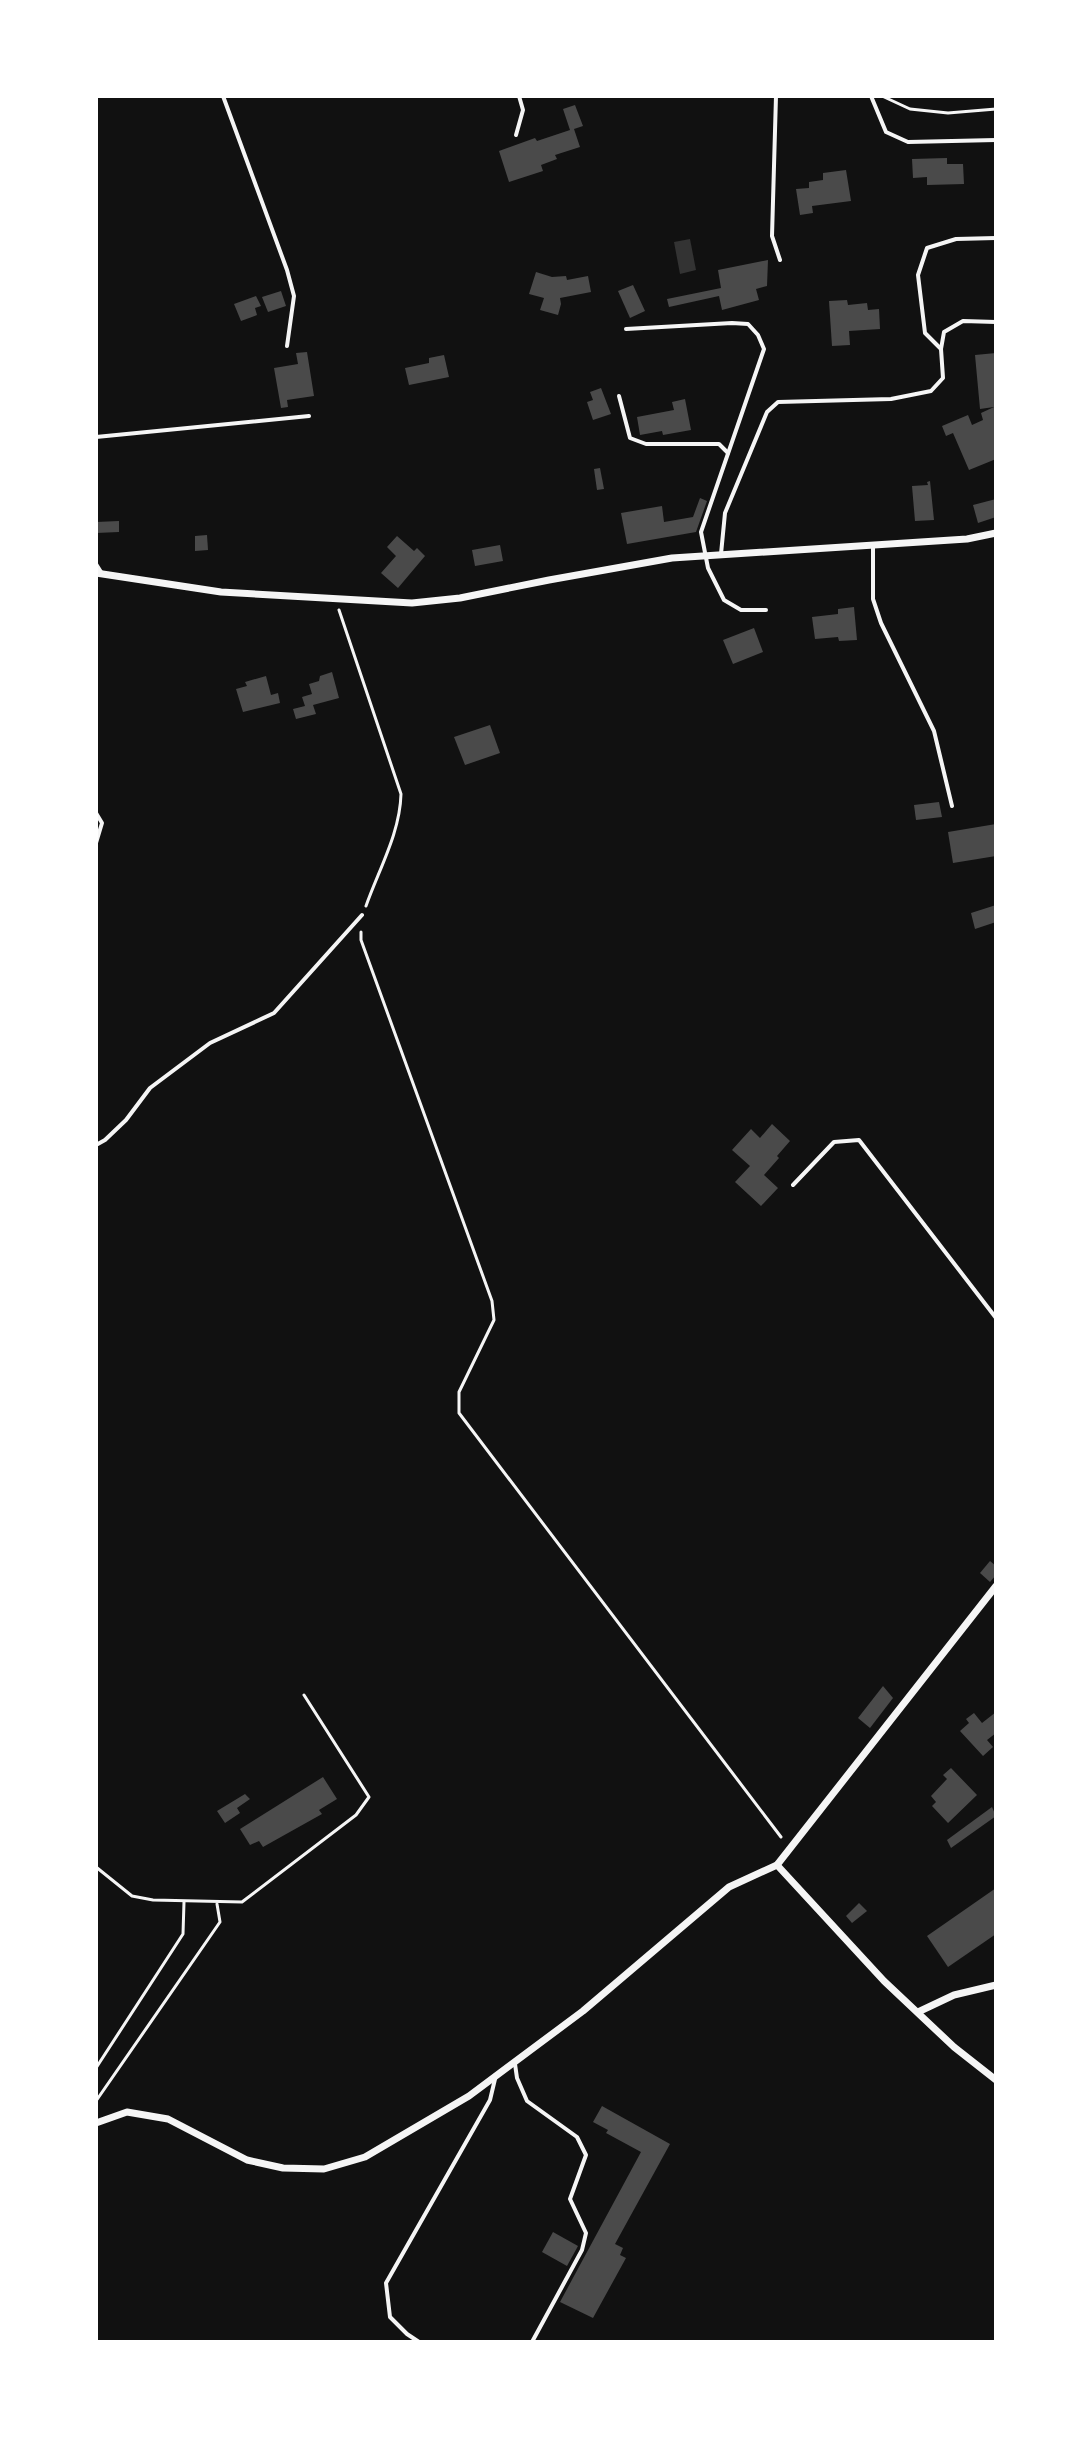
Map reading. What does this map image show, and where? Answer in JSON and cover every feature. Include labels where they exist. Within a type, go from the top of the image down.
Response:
[{"type":"street","points":[[99,574],[221,592],[412,603],[460,598],[672,558],[967,539],[996,533]]},
{"type":"street","points":[[96,2123],[127,2112],[168,2119],[247,2160],[283,2168],[324,2169],[365,2157],[389,2144],[469,2096],[583,2011],[729,1887],[777,1865],[996,1586]]},
{"type":"street","points":[[777,1865],[874,1971],[954,2047],[996,2080]]},
{"type":"street","points":[[918,2012],[954,1995],[996,1985]]},
{"type":"lane","points":[[223,96],[294,296],[287,346]]},
{"type":"lane","points":[[516,135],[523,110],[519,96]]},
{"type":"lane","points":[[776,96],[772,236],[780,260]]},
{"type":"lane","points":[[871,96],[886,132],[908,142],[996,140]]},
{"type":"lane","points":[[941,349],[925,333],[918,275],[927,248],[956,239],[996,238]]},
{"type":"lane","points":[[721,554],[725,513],[767,412],[778,402],[891,399],[931,391],[943,378],[941,349],[944,332],[963,321],[996,322]]},
{"type":"lane","points":[[626,329],[732,323],[748,324],[758,335],[764,349],[701,532],[704,555],[724,600],[741,610],[766,610]]},
{"type":"lane","points":[[619,396],[630,438],[646,444],[719,444],[728,453]]},
{"type":"lane","points":[[96,437],[309,416]]},
{"type":"lane","points":[[873,546],[873,599],[881,623],[934,731],[952,806]]},
{"type":"lane","points":[[96,564],[99,574]]},
{"type":"lane","points":[[96,813],[102,823],[96,843]]},
{"type":"lane","points":[[96,1145],[126,1120],[150,1088],[210,1043],[274,1013],[362,915]]},
{"type":"lane","points":[[793,1185],[834,1142],[859,1140],[996,1318]]},
{"type":"lane","points":[[515,2061],[517,2078],[527,2101],[577,2137],[586,2155],[570,2199],[586,2233],[582,2250],[532,2342]]},
{"type":"lane","points":[[419,2342],[390,2317],[386,2283],[490,2100],[495,2076]]},
{"type":"path","points":[[882,96],[910,109],[948,113],[996,109]]},
{"type":"path","points":[[343,599],[339,611],[401,794],[401,813],[396,830],[362,915],[361,940],[492,1301],[494,1320],[459,1392],[459,1413],[790,1848]]},
{"type":"path","points":[[96,1867],[132,1896],[153,1900],[242,1902],[356,1815],[369,1797],[304,1695]]},
{"type":"path","points":[[96,2068],[183,1934],[184,1901]]},
{"type":"path","points":[[96,2101],[220,1922],[217,1903]]},
{"type":"shaded area","points":[[690,239],[696,270],[680,274],[674,242]]},
{"type":"building","points":[[575,105],[583,126],[574,129],[580,147],[555,155],[557,159],[541,165],[543,171],[509,182],[499,151],[570,130],[563,109]]},
{"type":"building","points":[[947,158],[947,164],[963,164],[964,184],[927,185],[927,177],[913,178],[912,159]]},
{"type":"building","points":[[846,170],[851,201],[812,206],[813,213],[800,215],[796,189],[809,188],[809,182],[823,180],[823,173]]},
{"type":"building","points":[[768,260],[767,286],[756,289],[759,300],[722,310],[719,296],[669,307],[667,299],[721,288],[718,270]]},
{"type":"building","points":[[536,272],[552,277],[566,276],[567,280],[588,276],[591,292],[560,298],[558,315],[540,310],[544,298],[529,294]]},
{"type":"building","points":[[633,285],[645,311],[630,318],[618,291]]},
{"type":"building","points":[[281,291],[286,306],[268,312],[262,297]]},
{"type":"building","points":[[256,296],[261,306],[255,308],[257,315],[241,321],[234,304]]},
{"type":"building","points":[[847,300],[848,305],[867,303],[868,310],[879,309],[880,329],[849,331],[850,345],[832,346],[829,301]]},
{"type":"building","points":[[307,352],[314,396],[287,400],[288,407],[281,408],[274,368],[298,364],[296,353]]},
{"type":"building","points":[[996,353],[996,459],[969,470],[953,433],[946,436],[942,426],[968,415],[972,425],[983,420],[981,413],[994,407],[980,409],[975,355]]},
{"type":"building","points":[[444,355],[449,377],[409,385],[405,368],[429,363],[429,358]]},
{"type":"building","points":[[601,388],[611,414],[593,420],[587,402],[593,400],[590,392]]},
{"type":"building","points":[[685,399],[691,430],[640,435],[637,417],[674,410],[672,402]]},
{"type":"building","points":[[600,468],[604,489],[597,490],[594,469]]},
{"type":"building","points":[[930,481],[934,520],[915,521],[912,486],[928,485]]},
{"type":"building","points":[[700,498],[707,501],[696,532],[627,544],[621,513],[662,506],[664,522],[693,517]]},
{"type":"building","points":[[996,499],[996,517],[978,523],[973,505]]},
{"type":"building","points":[[119,521],[119,532],[96,533],[96,522]]},
{"type":"building","points":[[207,535],[208,550],[195,551],[195,536]]},
{"type":"building","points":[[397,536],[425,556],[398,588],[381,573],[396,556],[387,547]]},
{"type":"building","points":[[500,545],[503,561],[475,566],[472,550]]},
{"type":"building","points":[[854,607],[857,640],[839,641],[838,637],[815,639],[812,617],[838,614],[838,609]]},
{"type":"building","points":[[754,628],[763,652],[733,664],[723,640]]},
{"type":"building","points":[[332,672],[339,698],[313,705],[316,714],[296,719],[293,709],[305,706],[302,697],[312,694],[309,684]]},
{"type":"building","points":[[266,676],[271,695],[278,693],[280,703],[243,712],[236,689],[247,686],[245,682]]},
{"type":"building","points":[[490,725],[500,753],[465,765],[454,737]]},
{"type":"building","points":[[939,802],[942,817],[916,820],[914,805]]},
{"type":"building","points":[[996,824],[996,856],[953,863],[948,832]]},
{"type":"building","points":[[996,905],[996,922],[975,929],[971,913]]},
{"type":"building","points":[[772,1124],[790,1141],[764,1175],[778,1188],[761,1206],[735,1182],[750,1166],[732,1150],[751,1129],[760,1138]]},
{"type":"building","points":[[990,1561],[996,1566],[996,1575],[990,1582],[980,1573]]},
{"type":"building","points":[[883,1686],[893,1698],[870,1728],[858,1718]]},
{"type":"building","points":[[996,1712],[996,1733],[987,1740],[993,1747],[983,1756],[960,1731],[969,1723],[966,1719],[974,1713],[982,1723]]},
{"type":"building","points":[[951,1768],[977,1795],[948,1823],[932,1806],[936,1802],[931,1796],[947,1779],[943,1775]]},
{"type":"building","points":[[323,1777],[337,1799],[319,1810],[322,1814],[263,1847],[259,1841],[250,1845],[240,1829]]},
{"type":"building","points":[[245,1794],[250,1799],[237,1808],[240,1813],[225,1823],[217,1811]]},
{"type":"building","points":[[992,1807],[996,1816],[951,1848],[947,1840]]},
{"type":"building","points":[[996,1888],[996,1934],[948,1967],[927,1936]]},
{"type":"building","points":[[859,1903],[867,1911],[852,1923],[846,1916]]},
{"type":"building","points":[[602,2106],[670,2144],[615,2244],[623,2248],[620,2255],[626,2258],[593,2318],[560,2302],[641,2152],[606,2133],[608,2130],[593,2122]]},
{"type":"building","points":[[553,2232],[578,2246],[567,2266],[542,2252]]}]
